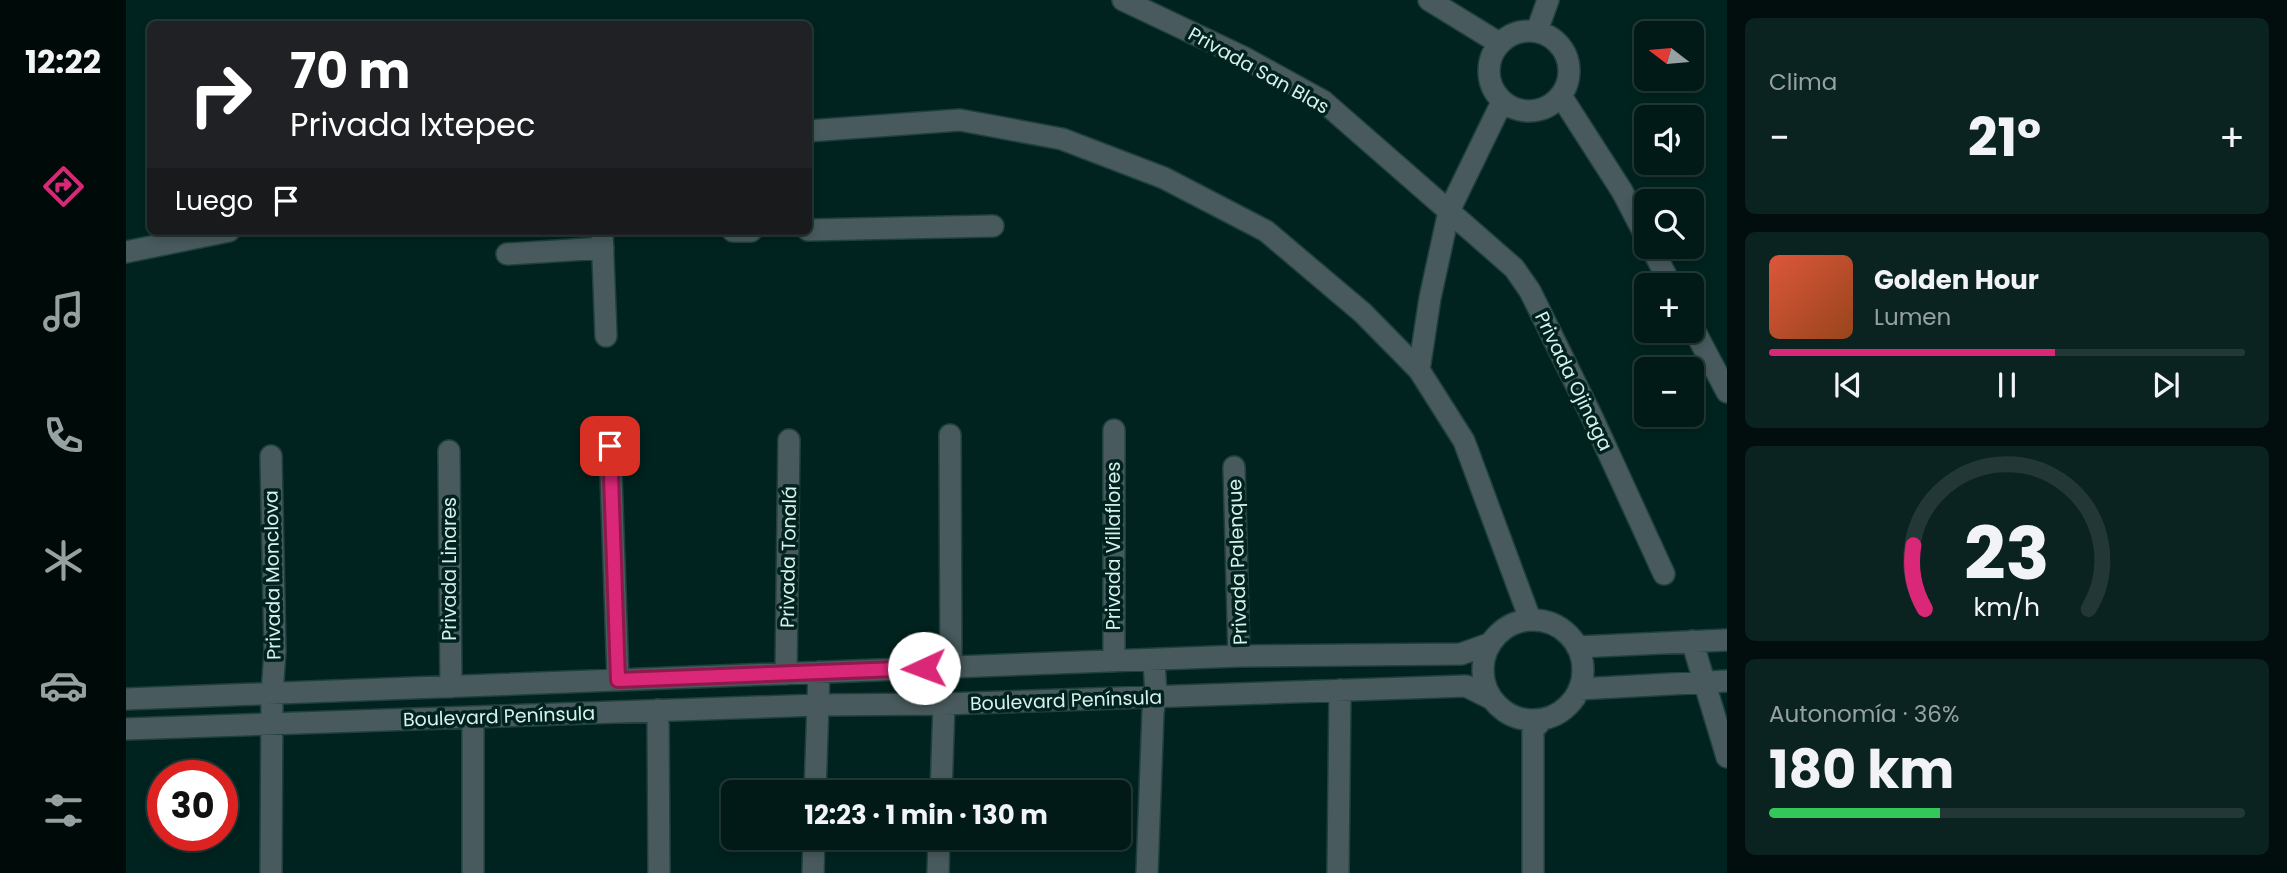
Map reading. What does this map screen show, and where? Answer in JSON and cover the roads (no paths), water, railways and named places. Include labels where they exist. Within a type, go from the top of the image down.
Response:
[{"type":"street","name":"Privada San Blas","points":[[1123,0],[1242,57],[1323,101],[1449,211]]},
{"type":"street","points":[[1429,0],[1499,43]]},
{"type":"street","points":[[1537,31],[1548,0]]},
{"type":"street","points":[[1537,31],[1560,45],[1567,57],[1569,70],[1567,84],[1551,105],[1526,112],[1502,102],[1489,79],[1489,67],[1492,54],[1499,43],[1510,35],[1537,31]]},
{"type":"street","points":[[1560,96],[1634,214]]},
{"type":"street","points":[[1419,370],[1430,298],[1449,211],[1502,102]]},
{"type":"street","points":[[812,131],[960,121],[1062,139],[1164,178],[1266,232],[1363,313],[1419,370],[1464,441],[1530,619]]},
{"type":"street","name":"Privada Ojinaga","points":[[1449,211],[1514,268],[1530,292],[1592,417],[1664,574]]},
{"type":"street","points":[[812,230],[993,226]]},
{"type":"street","points":[[126,252],[209,235]]},
{"type":"street","points":[[507,254],[603,239],[606,336]]},
{"type":"street","points":[[1701,343],[1727,392]]},
{"type":"street","name":"Privada Villaflores","points":[[1114,430],[1114,661]]},
{"type":"street","points":[[950,435],[951,668]]},
{"type":"street","name":"Privada Tonalá","points":[[786,674],[789,440]]},
{"type":"street","points":[[610,446],[618,680]]},
{"type":"street","name":"Privada Linares","points":[[449,451],[451,687]]},
{"type":"street","name":"Privada Monclova","points":[[271,457],[275,651],[272,694],[271,873]]},
{"type":"street","name":"Privada Palenque","points":[[1234,467],[1239,656]]},
{"type":"street","points":[[1530,619],[1546,621],[1562,628],[1581,655],[1583,672],[1580,689],[1571,704],[1558,714],[1542,720],[1525,720],[1509,715],[1486,691],[1482,675],[1483,659],[1489,644],[1500,631],[1514,622],[1530,619]]},
{"type":"street","points":[[1577,646],[1727,640]]},
{"type":"street","points":[[1692,641],[1727,757]]},
{"type":"street","name":"Boulevard Península","points":[[126,699],[1239,656],[1461,654],[1489,644]]},
{"type":"street","points":[[1147,873],[1153,712],[1156,696],[1154,660]]},
{"type":"street","points":[[815,780],[819,673]]},
{"type":"street","points":[[1580,689],[1727,681]]},
{"type":"street","name":"Boulevard Península","points":[[126,729],[1466,686],[1492,699]]},
{"type":"street","name":"Boulevard Península","points":[[381,689],[384,720]]},
{"type":"street","points":[[1338,873],[1340,690]]},
{"type":"street","points":[[941,780],[944,704]]},
{"type":"street","points":[[658,710],[659,873]]},
{"type":"street","points":[[473,717],[473,873]]},
{"type":"street","points":[[1533,873],[1533,730],[1542,720]]},
{"type":"street","points":[[813,873],[814,850]]},
{"type":"street","points":[[938,873],[939,850]]}]
